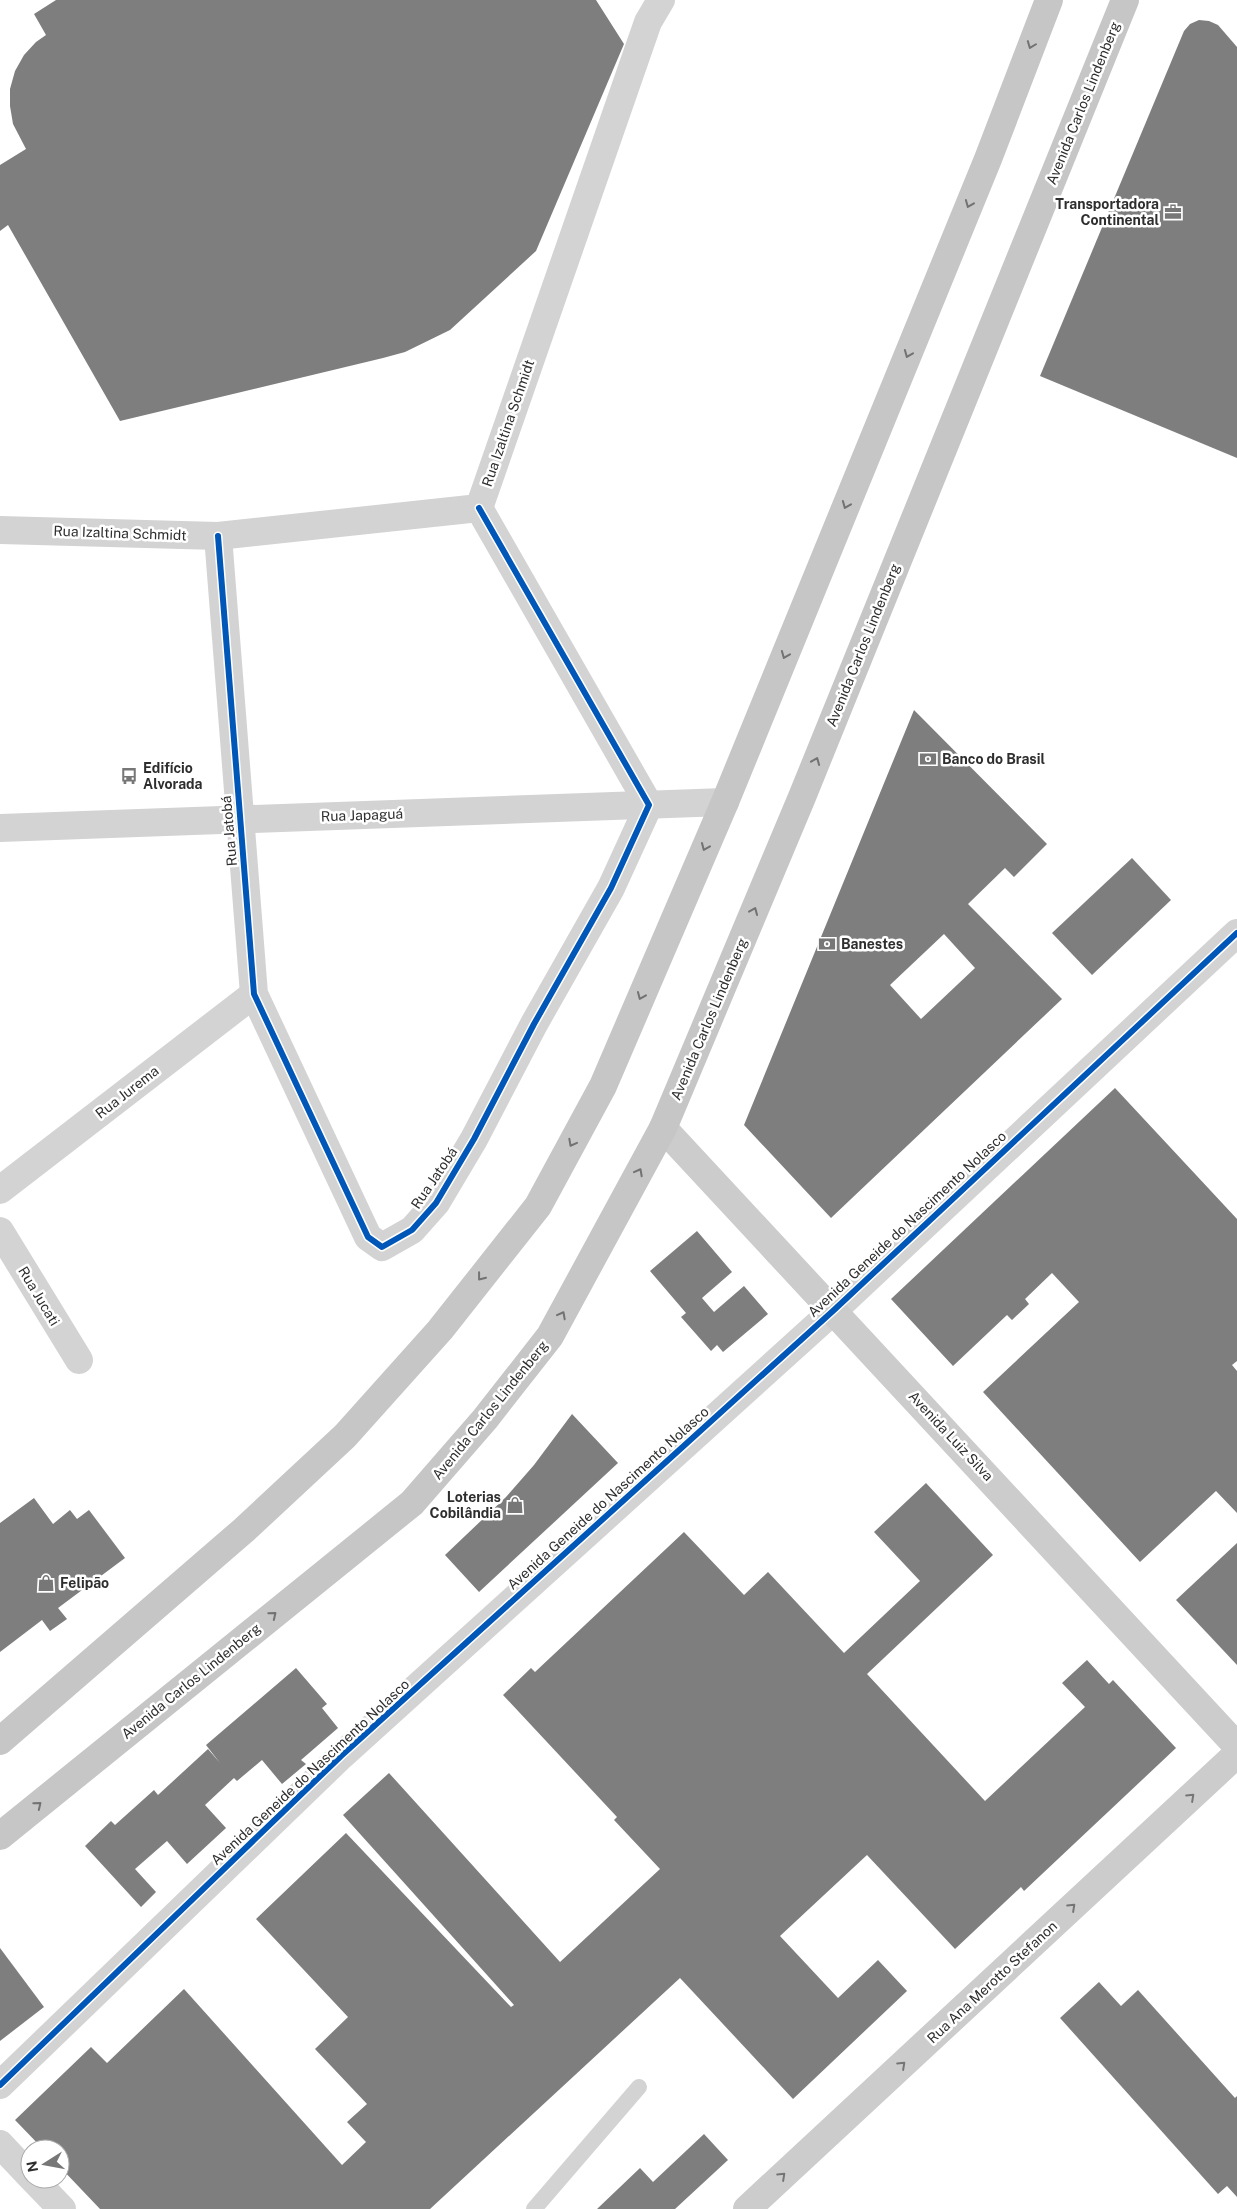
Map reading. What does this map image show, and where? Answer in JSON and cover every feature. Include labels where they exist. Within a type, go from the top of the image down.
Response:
[{"type":"main road","points":[[0,1741],[244,1530],[345,1436],[440,1330],[538,1206],[603,1086],[725,802],[988,159],[1049,0]]},
{"type":"main road","name":"Avenida Carlos Lindenberg","points":[[0,1836],[412,1503],[485,1419],[550,1336],[663,1128],[802,797],[1125,0]]},
{"type":"street","name":"Rua Izaltina Schmidt","points":[[0,530],[218,536],[479,508],[648,22],[661,0]]},
{"type":"street","points":[[479,508],[649,805]]},
{"type":"street","name":"Rua Jatobá","points":[[218,536],[254,994],[368,1237],[382,1247],[412,1230],[436,1203],[474,1139],[534,1024],[611,888],[649,805]]},
{"type":"street","name":"Rua Japaguá","points":[[0,828],[725,802]]},
{"type":"street","name":"Avenida Geneide do Nascimento Nolasco","points":[[0,2085],[341,1756],[834,1310],[1237,933]]},
{"type":"street","name":"Rua Jurema","points":[[0,1190],[254,994]]},
{"type":"street","name":"Avenida Luiz Silva","points":[[663,1128],[1237,1746]]},
{"type":"street","name":"Rua Jucati","points":[[0,1231],[79,1360]]},
{"type":"street","name":"Rua Ana Merotto Stefanon","points":[[747,2209],[1237,1754]]},
{"type":"street","points":[[0,2144],[20,2165]]},
{"type":"street","points":[[43,2189],[62,2209]]},
{"type":"lane","points":[[534,2209],[639,2087]]},
{"type":"building","points":[[56,0],[596,0],[624,44],[536,251],[450,330],[405,352],[120,421],[8,225],[0,231],[0,165],[26,149],[13,124],[10,89],[15,71],[24,55],[36,42],[46,35],[34,14]]},
{"type":"building","name":"Transportadora Continental","points":[[1199,20],[1209,21],[1218,25],[1237,47],[1237,458],[1040,376],[1184,31],[1190,24]]},
{"type":"building","points":[[914,710],[1047,844],[1014,877],[1005,868],[968,904],[1062,999],[831,1218],[744,1125]],"holes":[[[944,934],[975,968],[921,1019],[890,985]]]},
{"type":"building","points":[[1132,858],[1171,900],[1092,975],[1052,933]]},
{"type":"building","points":[[1115,1088],[1237,1219],[1237,1361],[1232,1365],[1237,1371],[1237,1513],[1216,1491],[1140,1562],[983,1392],[1079,1302],[1052,1273],[1025,1299],[1029,1304],[1012,1320],[1007,1315],[953,1366],[891,1299]]},
{"type":"building","points":[[697,1231],[732,1272],[702,1298],[714,1312],[744,1286],[768,1314],[723,1352],[717,1345],[711,1351],[681,1317],[686,1313],[650,1271]]},
{"type":"building","points":[[572,1414],[618,1463],[479,1592],[445,1555],[506,1497],[534,1465]]},
{"type":"building","points":[[926,1483],[993,1555],[867,1674],[985,1801],[1085,1707],[1062,1683],[1087,1660],[1109,1684],[1113,1680],[1176,1748],[1024,1891],[1021,1887],[955,1949],[867,1855],[780,1936],[838,1998],[878,1960],[907,1991],[793,2099],[680,1978],[430,2209],[100,2209],[70,2178],[70,2139],[33,2139],[15,2120],[91,2047],[107,2063],[184,1989],[342,2165],[366,2142],[347,2122],[367,2104],[315,2049],[348,2017],[256,1919],[346,1833],[511,2007],[514,2005],[343,1815],[389,1773],[560,1962],[660,1869],[614,1820],[617,1817],[503,1695],[531,1668],[535,1672],[684,1532],[744,1595],[768,1572],[844,1653],[920,1581],[874,1532]]},
{"type":"building","name":"Felipão","points":[[34,1498],[53,1524],[70,1510],[77,1519],[89,1510],[125,1558],[58,1608],[67,1619],[50,1631],[42,1620],[0,1652],[0,1523]]},
{"type":"building","points":[[1237,1543],[1237,1665],[1176,1600]]},
{"type":"building","points":[[296,1668],[327,1704],[322,1708],[338,1728],[301,1760],[306,1764],[282,1784],[262,1760],[237,1781],[234,1778],[205,1805],[226,1828],[187,1864],[167,1841],[135,1869],[156,1892],[141,1907],[85,1846],[111,1821],[115,1825],[154,1790],[158,1795],[208,1749],[220,1763],[206,1745]]},
{"type":"building","points":[[0,1948],[44,2007],[0,2041]]},
{"type":"building","points":[[1099,1982],[1121,2006],[1138,1990],[1235,2098],[1237,2096],[1237,2197],[1227,2186],[1218,2194],[1060,2018]]},
{"type":"building","points":[[704,2134],[728,2160],[675,2209],[597,2209],[640,2168],[653,2182]]},
{"type":"cycle path","points":[[218,536],[254,994],[368,1237],[382,1247],[412,1230],[436,1203],[474,1139],[534,1024],[611,888],[649,805],[479,508]]},
{"type":"cycle path","points":[[0,2085],[341,1756],[834,1310],[1237,933]]},
{"type":"place","name":"Transportadora Continental","points":[[1173,212]]},
{"type":"place","name":"Banco do Brasil","points":[[928,759]]},
{"type":"place","name":"Edifício Alvorada","points":[[129,776]]},
{"type":"place","name":"Banestes","points":[[827,944]]},
{"type":"place","name":"Loterias Cobilândia","points":[[515,1505]]},
{"type":"place","name":"Felipão","points":[[46,1583]]}]
